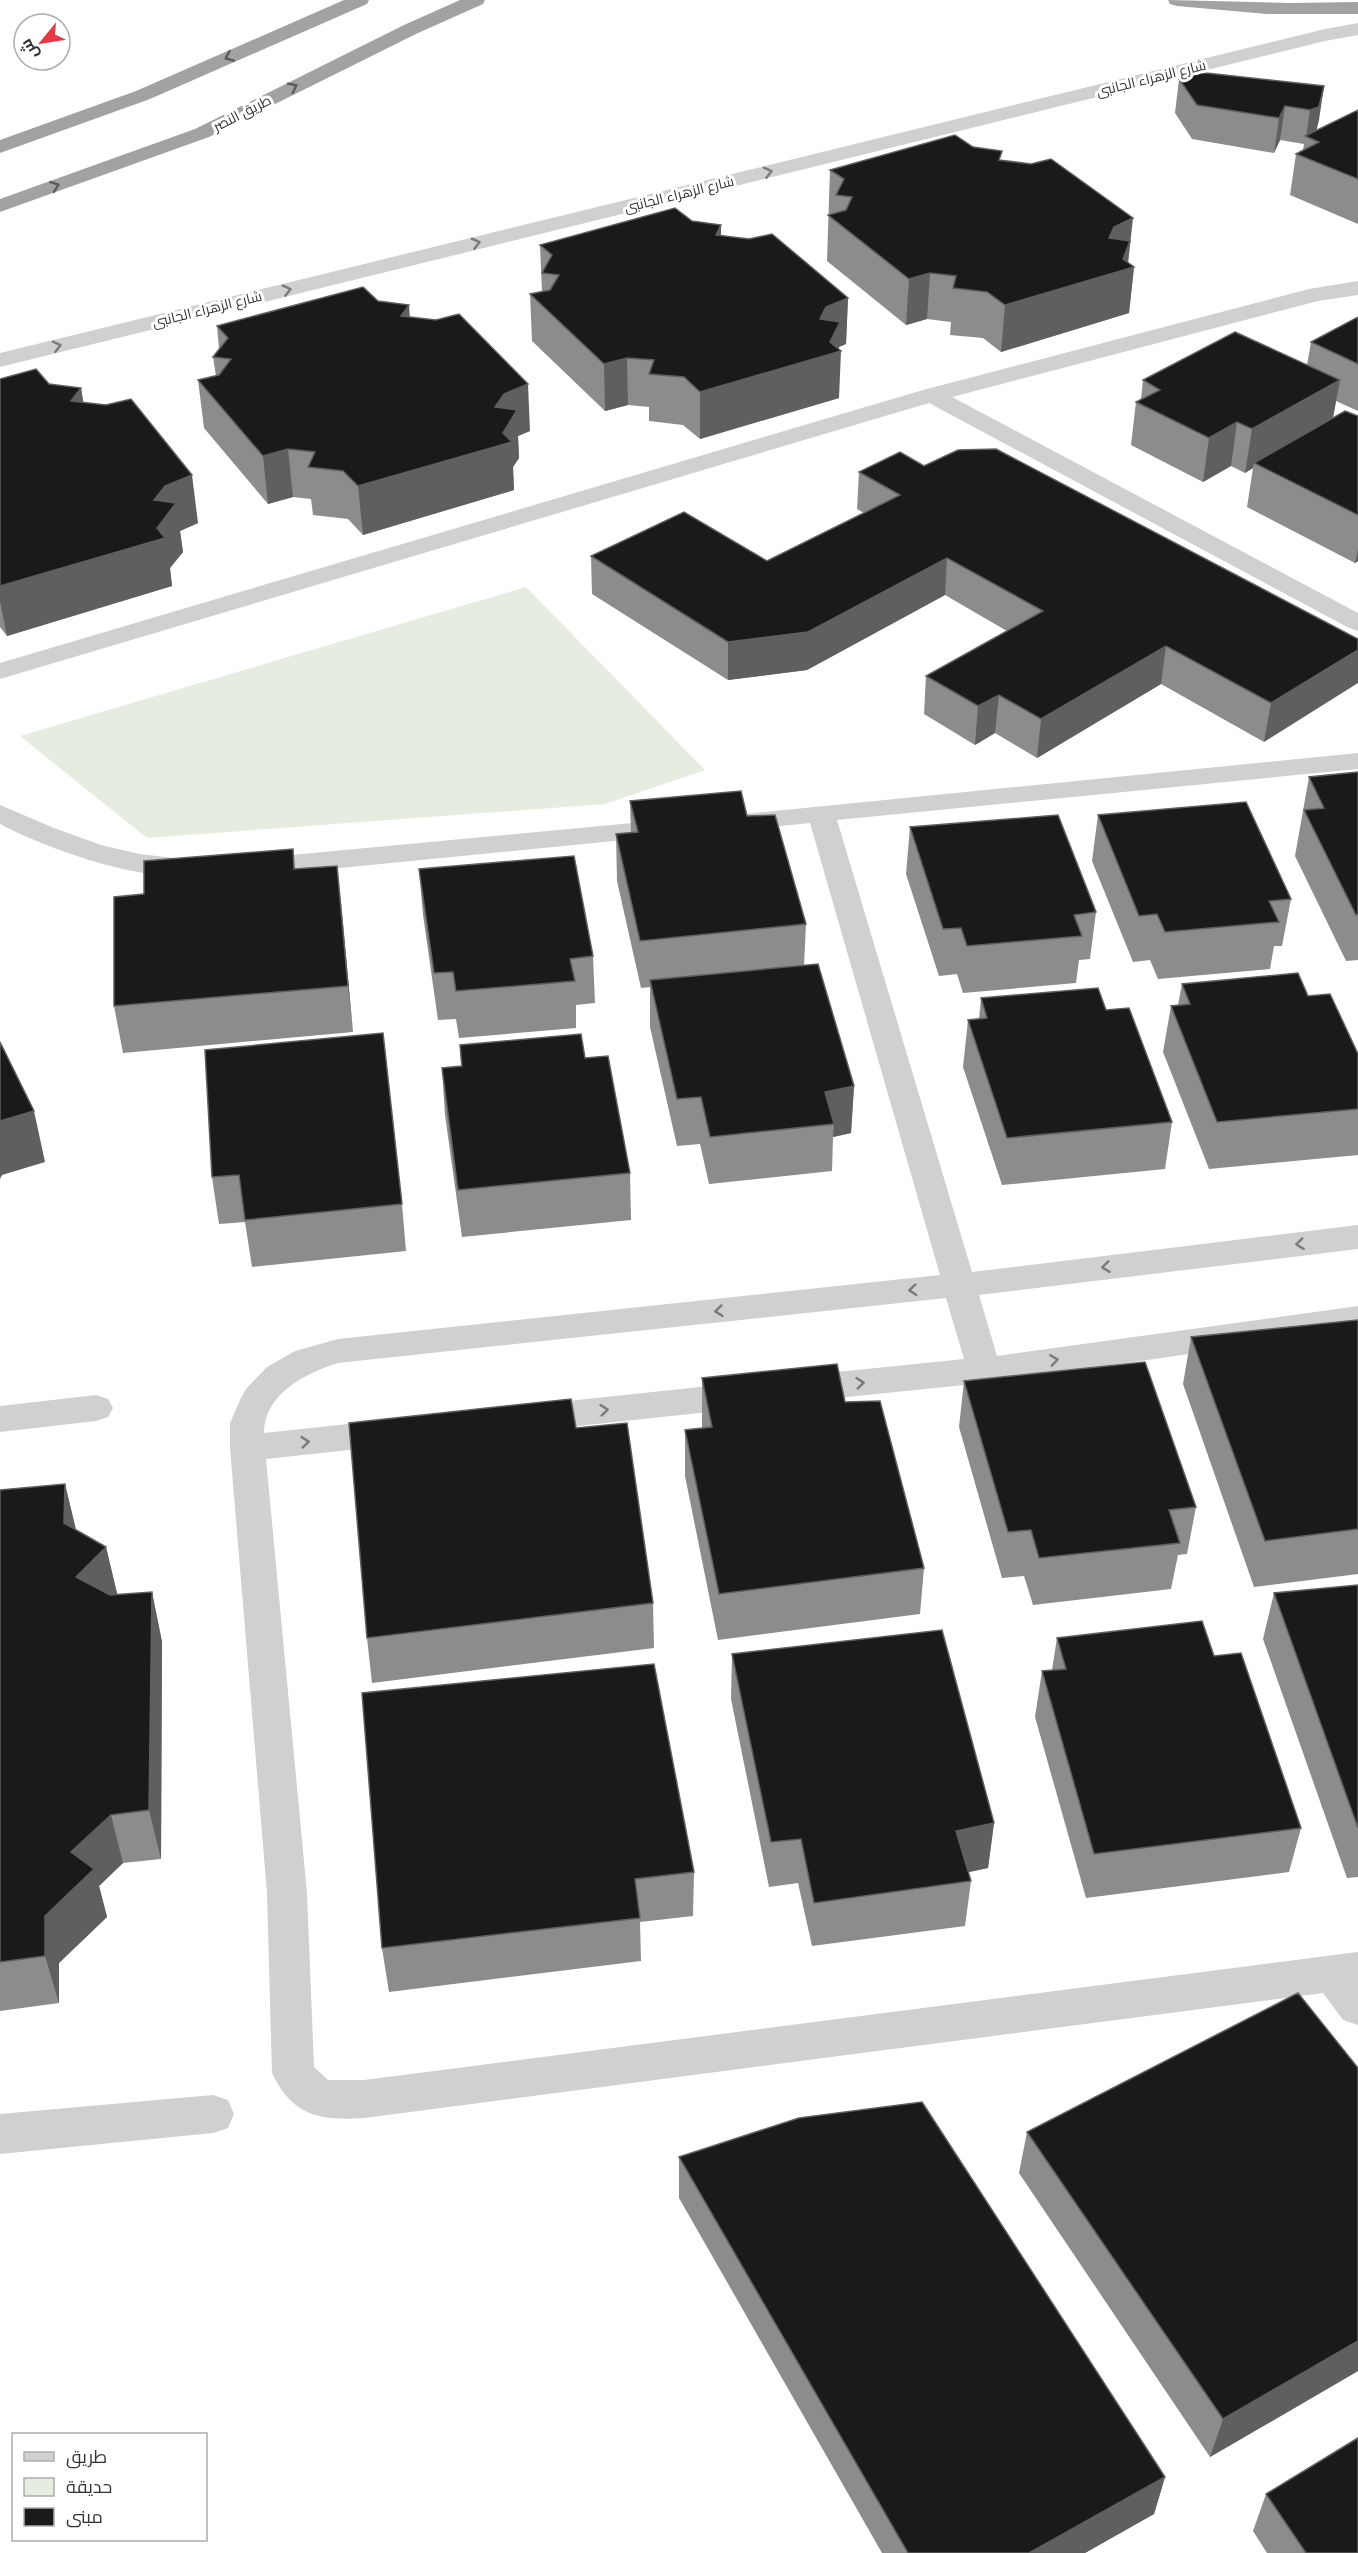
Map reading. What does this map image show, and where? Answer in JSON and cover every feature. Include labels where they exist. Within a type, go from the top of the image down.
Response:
[{"type":"highway","points":[[0,147],[143,95],[360,0]]},
{"type":"highway","name":"طريق النصر","points":[[0,206],[202,133],[411,29],[476,0]]},
{"type":"highway","points":[[1177,0],[1278,9],[1358,8]]},
{"type":"street","name":"شارع الزهراء الجانبى","points":[[0,360],[1325,35],[1358,29]]},
{"type":"street","points":[[0,671],[931,395],[1317,294],[1358,288]]},
{"type":"street","points":[[931,395],[1358,623]]},
{"type":"street","points":[[0,813],[35,833],[102,855],[178,867],[260,868],[1358,762]]},
{"type":"street","points":[[821,813],[984,1370]]},
{"type":"street","points":[[1358,1237],[959,1285],[338,1351],[307,1360],[279,1376],[258,1398],[247,1423],[247,1448],[287,1893],[293,2073],[306,2092],[330,2101],[364,2099],[1345,1972],[1358,2007]]},
{"type":"street","points":[[497,1422],[984,1370],[1358,1318]]},
{"type":"street","points":[[0,1419],[96,1408]]},
{"type":"street","points":[[247,1448],[426,1429]]},
{"type":"street","points":[[0,2133],[213,2114]]},
{"type":"green space","points":[[526,587],[705,770],[605,804],[147,838],[20,736]]},
{"type":"building","points":[[1188,71],[1324,86],[1319,107],[1310,110],[1285,106],[1279,118],[1197,105],[1179,79]]},
{"type":"building","points":[[1358,110],[1358,179],[1296,154],[1319,142],[1305,136]]},
{"type":"building","points":[[955,135],[973,147],[1002,151],[999,160],[1031,164],[1051,159],[1133,218],[1114,227],[1109,238],[1130,241],[1123,259],[1134,267],[1005,305],[987,292],[953,288],[956,276],[930,273],[909,279],[828,215],[846,210],[852,197],[836,195],[844,179],[830,170]]},
{"type":"building","points":[[675,208],[692,221],[721,225],[716,235],[749,239],[772,234],[848,298],[826,307],[820,319],[840,322],[830,342],[841,351],[700,392],[684,377],[649,374],[654,360],[627,358],[604,364],[530,294],[550,290],[559,275],[542,273],[552,255],[540,245]]},
{"type":"building","points":[[363,287],[378,301],[409,305],[401,316],[436,320],[459,314],[528,384],[504,394],[495,407],[517,410],[503,433],[512,442],[358,486],[343,471],[308,467],[315,452],[288,449],[263,456],[198,380],[219,375],[231,359],[213,357],[228,338],[217,326]]},
{"type":"building","points":[[1358,317],[1358,364],[1311,342]]},
{"type":"building","points":[[1235,332],[1340,380],[1252,429],[1237,422],[1209,438],[1136,402],[1160,390],[1143,380]]},
{"type":"building","points":[[36,369],[49,384],[81,388],[71,401],[106,405],[131,399],[192,475],[165,486],[154,500],[176,503],[157,528],[165,538],[0,586],[0,379]]},
{"type":"building","points":[[1345,411],[1358,416],[1358,515],[1254,463]]},
{"type":"building","points":[[996,449],[1358,639],[1358,650],[1271,703],[1166,646],[1041,719],[999,695],[978,706],[926,676],[1043,611],[947,558],[808,632],[728,642],[591,556],[684,512],[767,561],[900,495],[859,472],[900,452],[924,466],[958,450]]},
{"type":"building","points":[[1358,772],[1358,914],[1356,915],[1304,810],[1324,808],[1309,777]]},
{"type":"building","points":[[741,791],[747,816],[775,815],[806,924],[640,941],[616,834],[638,832],[630,801]]},
{"type":"building","points":[[1246,802],[1291,899],[1269,901],[1279,922],[1165,932],[1157,914],[1139,916],[1098,815]]},
{"type":"building","points":[[1058,815],[1096,912],[1074,915],[1082,936],[967,946],[961,928],[943,929],[910,827]]},
{"type":"building","points":[[293,849],[294,869],[337,866],[348,986],[114,1006],[114,897],[144,894],[144,861]]},
{"type":"building","points":[[574,856],[593,956],[570,959],[575,981],[456,991],[453,972],[434,973],[419,869]]},
{"type":"building","points":[[818,964],[854,1086],[825,1092],[834,1124],[710,1137],[701,1097],[677,1099],[650,980]]},
{"type":"building","points":[[1298,973],[1308,996],[1330,994],[1358,1054],[1358,1109],[1217,1122],[1171,1006],[1190,1004],[1182,984]]},
{"type":"building","points":[[1098,988],[1106,1010],[1129,1008],[1172,1122],[1007,1138],[968,1020],[987,1018],[981,998]]},
{"type":"building","points":[[383,1033],[402,1204],[245,1220],[239,1175],[212,1177],[205,1050]]},
{"type":"building","points":[[581,1034],[585,1058],[608,1056],[630,1173],[458,1190],[442,1068],[462,1066],[460,1045]]},
{"type":"building","points":[[0,1042],[34,1111],[0,1121]]},
{"type":"building","points":[[1358,1320],[1358,1529],[1265,1541],[1191,1337]]},
{"type":"building","points":[[1145,1362],[1196,1507],[1169,1510],[1180,1543],[1039,1558],[1031,1530],[1008,1532],[964,1381]]},
{"type":"building","points":[[837,1364],[845,1402],[880,1401],[924,1568],[719,1594],[685,1430],[712,1427],[702,1378]]},
{"type":"building","points":[[571,1399],[576,1428],[627,1423],[653,1603],[367,1638],[349,1423]]},
{"type":"building","points":[[65,1484],[64,1523],[106,1547],[76,1577],[110,1595],[152,1592],[149,1810],[111,1815],[71,1852],[94,1869],[45,1916],[45,1956],[0,1962],[0,1490]]},
{"type":"building","points":[[1358,1585],[1358,1828],[1274,1593]]},
{"type":"building","points":[[1202,1621],[1214,1656],[1241,1653],[1301,1828],[1094,1854],[1042,1671],[1066,1669],[1057,1638]]},
{"type":"building","points":[[942,1630],[994,1823],[956,1831],[971,1881],[814,1903],[801,1839],[771,1842],[732,1654]]},
{"type":"building","points":[[654,1664],[694,1872],[635,1879],[640,1918],[382,1948],[362,1693]]},
{"type":"building","points":[[1298,1993],[1358,2068],[1358,2341],[1223,2419],[1027,2132]]},
{"type":"building","points":[[922,2102],[1165,2477],[1029,2553],[908,2553],[679,2157],[799,2118]]},
{"type":"building","points":[[1358,2438],[1358,2553],[1306,2553],[1266,2494]]}]
